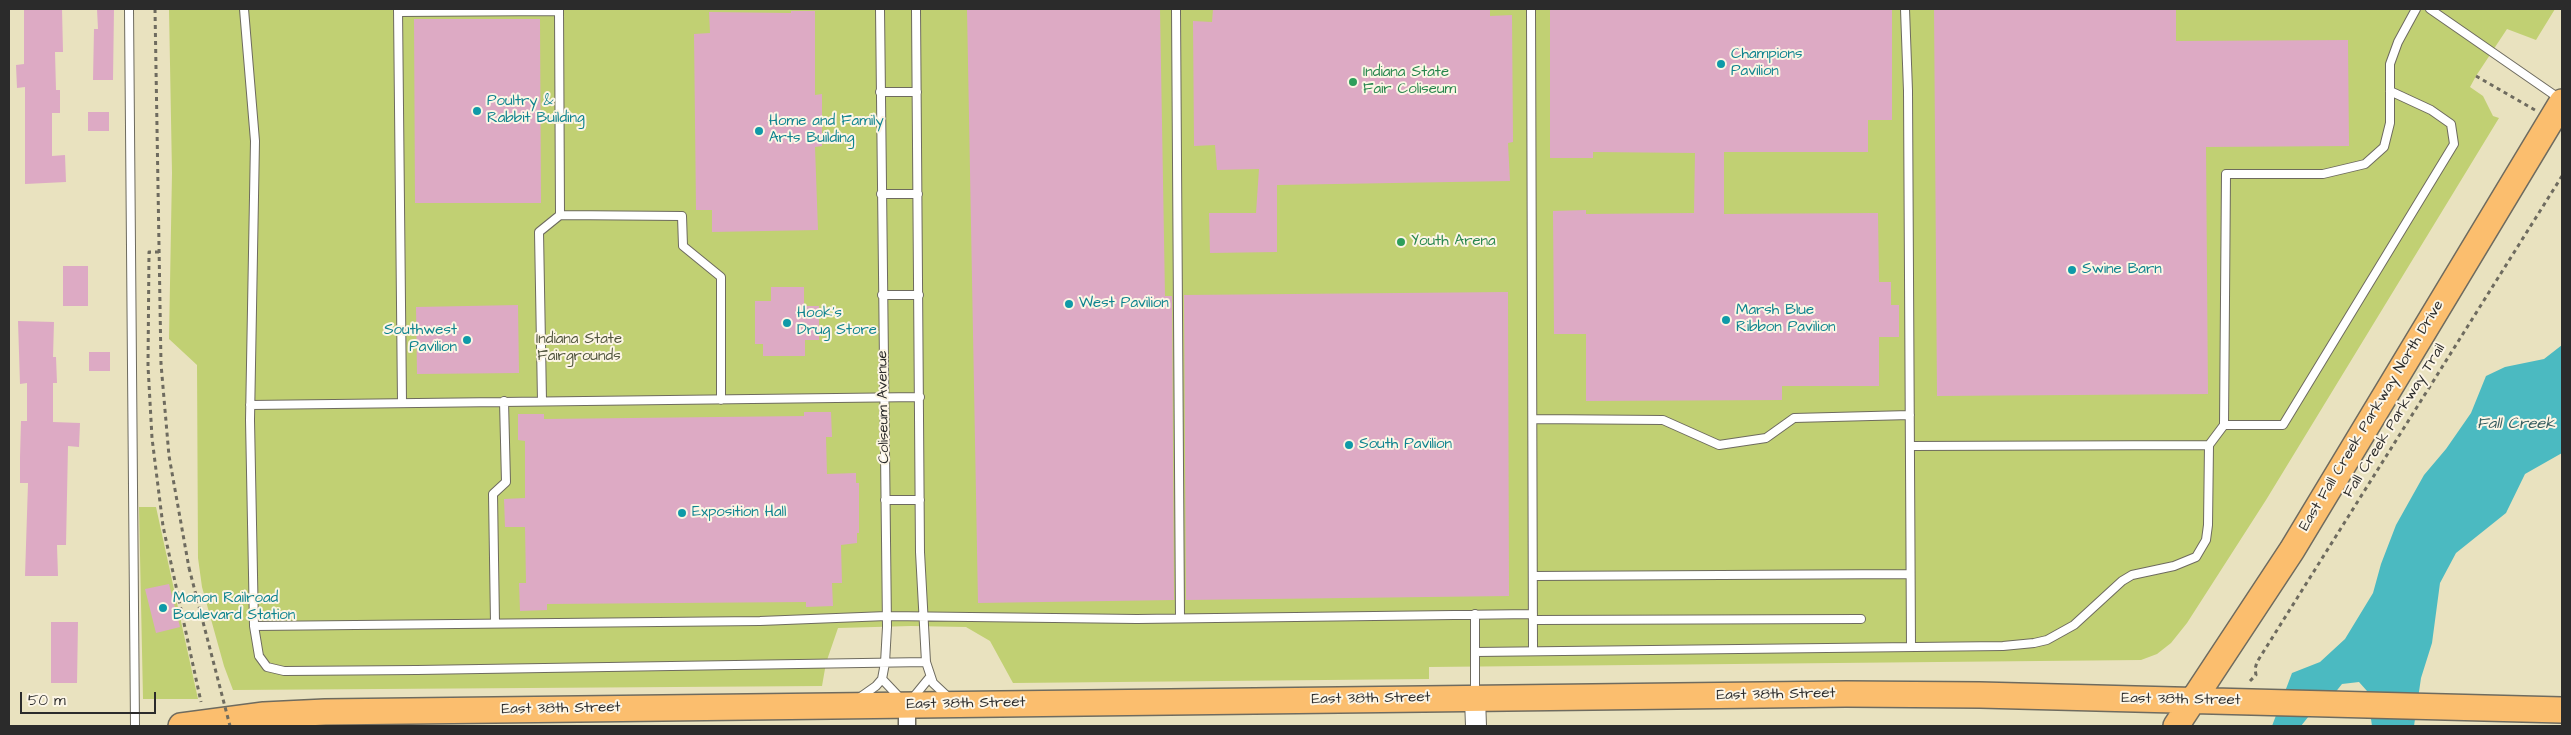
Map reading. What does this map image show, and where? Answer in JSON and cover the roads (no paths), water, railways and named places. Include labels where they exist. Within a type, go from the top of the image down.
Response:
[{"type":"main road","name":"East Fall Creek Parkway North Drive","points":[[2176,726],[2292,550],[2562,101]]},
{"type":"main road","name":"East 38th Street","points":[[181,726],[297,712],[838,706],[907,716],[971,704],[1846,694],[2192,701],[2253,690],[2561,710]]},
{"type":"street","points":[[1476,698],[1476,726]]},
{"type":"lane","points":[[129,9],[135,726]]},
{"type":"lane","points":[[244,9],[255,141],[250,405],[254,626],[259,656],[267,667],[284,671],[926,662]]},
{"type":"lane","name":"Coliseum Avenue","points":[[880,9],[887,616],[886,663],[882,679]]},
{"type":"lane","points":[[916,9],[920,500],[926,662],[930,677],[946,696],[971,704]]},
{"type":"lane","points":[[1176,9],[1180,618]]},
{"type":"lane","points":[[1531,9],[1533,651]]},
{"type":"lane","points":[[1905,9],[1911,646]]},
{"type":"lane","points":[[1476,652],[2016,646],[2047,640],[2074,625],[2122,581],[2132,575],[2174,566],[2196,557],[2206,540],[2208,525],[2209,445],[2224,425],[2226,174],[2323,174],[2365,164],[2384,147],[2390,123],[2390,64],[2398,42],[2416,9]]},
{"type":"lane","points":[[2430,9],[2562,101]]},
{"type":"lane","points":[[402,402],[398,11],[559,10],[560,215]]},
{"type":"lane","points":[[880,92],[917,92]]},
{"type":"lane","points":[[2224,425],[2283,425],[2454,144],[2451,124],[2431,110],[2390,92]]},
{"type":"lane","points":[[881,194],[918,194]]},
{"type":"lane","points":[[542,401],[539,232],[560,215],[682,216],[683,246],[721,277],[722,400]]},
{"type":"lane","points":[[882,295],[919,295]]},
{"type":"lane","points":[[250,405],[920,397]]},
{"type":"lane","points":[[495,623],[493,494],[506,482],[504,401]]},
{"type":"lane","points":[[1533,419],[1663,420],[1719,445],[1766,438],[1794,418],[1910,415]]},
{"type":"lane","points":[[1910,446],[2209,445]]},
{"type":"lane","points":[[885,500],[920,500]]},
{"type":"lane","points":[[1533,576],[1910,574]]},
{"type":"lane","points":[[254,626],[760,621],[887,616],[1180,618],[1475,614],[1533,617],[1861,619]]},
{"type":"lane","points":[[1475,614],[1476,698]]},
{"type":"lane","points":[[838,706],[868,694],[882,679],[907,716],[930,677]]},
{"type":"water","name":"Fall Creek","points":[[2562,345],[2562,453],[2525,474],[2506,513],[2456,553],[2440,583],[2432,643],[2421,678],[2414,726],[2372,726],[2367,691],[2359,682],[2342,684],[2330,699],[2316,707],[2301,726],[2272,726],[2292,673],[2320,662],[2345,639],[2373,593],[2381,564],[2396,525],[2424,475],[2446,449],[2471,413],[2486,376],[2505,367],[2544,359]]},
{"type":"place","name":"Champions Pavilion","points":[[1721,64]]},
{"type":"place","name":"Indiana State Fair Coliseum","points":[[1353,82]]},
{"type":"place","name":"Poultry & Rabbit Building","points":[[477,111]]},
{"type":"place","name":"Home and Family Arts Building","points":[[759,131]]},
{"type":"place","name":"Youth Arena","points":[[1401,242]]},
{"type":"place","name":"Swine Barn","points":[[2072,270]]},
{"type":"place","name":"West Pavilion","points":[[1069,304]]},
{"type":"place","name":"Marsh Blue Ribbon Pavilion","points":[[1726,320]]},
{"type":"place","name":"Hook's Drug Store","points":[[787,323]]},
{"type":"place","name":"Southwest Pavilion","points":[[467,340]]},
{"type":"place","name":"South Pavilion","points":[[1349,445]]},
{"type":"place","name":"Exposition Hall","points":[[682,513]]},
{"type":"place","name":"Monon Railroad Boulevard Station","points":[[163,608]]},
{"type":"park label","name":"Indiana State Fairgrounds","points":[[579,348]]}]
